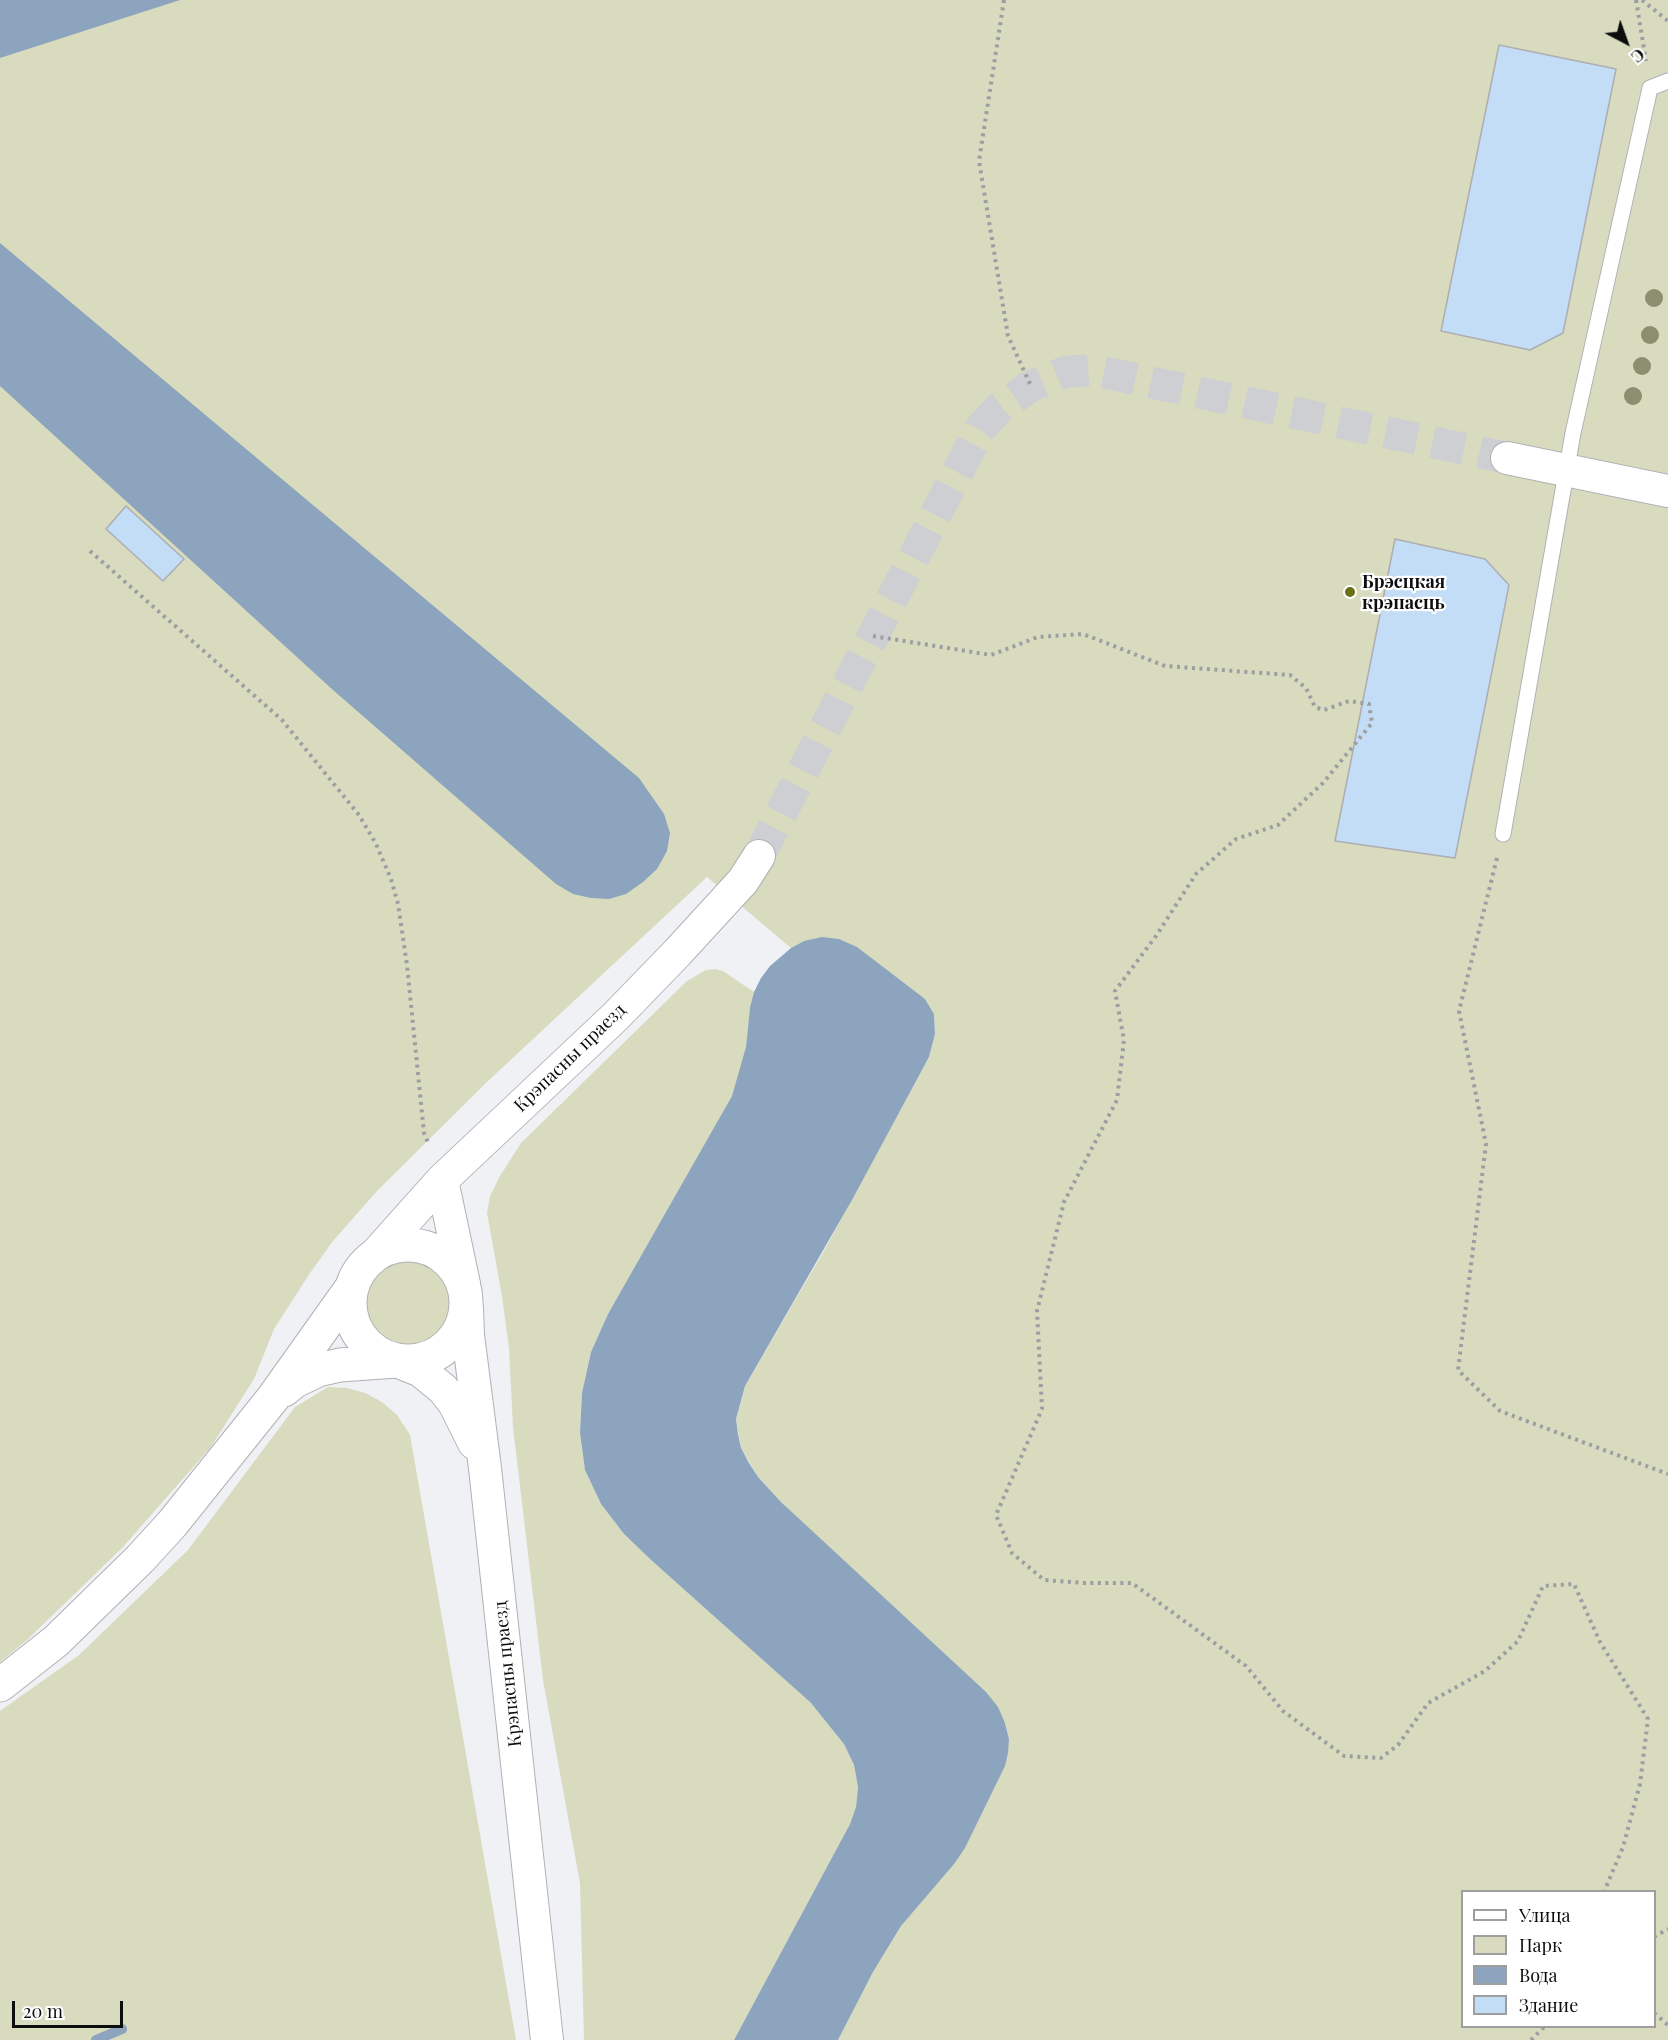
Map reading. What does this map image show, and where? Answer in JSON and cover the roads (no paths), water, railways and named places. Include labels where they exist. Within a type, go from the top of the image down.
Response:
[{"type":"street","points":[[1507,458],[1668,491]]},
{"type":"street","name":"Крэпасны праезд","points":[[375,1255],[442,1180],[615,1017],[677,953],[743,881],[759,856]]},
{"type":"street","name":"Крэпасны праезд","points":[[442,1180],[465,1296],[548,2040]]},
{"type":"street","points":[[0,1685],[56,1641],[140,1559],[172,1524],[273,1398],[352,1287],[361,1269],[375,1255],[392,1248],[409,1245],[427,1248],[443,1256],[456,1268],[465,1296],[462,1327],[451,1343],[435,1356],[416,1362],[340,1365],[318,1370],[295,1382],[273,1398]]},
{"type":"street","points":[[352,1287],[350,1307],[354,1325],[364,1342],[378,1354],[421,1371],[443,1389],[462,1418],[485,1468]]},
{"type":"lane","points":[[1503,834],[1573,433],[1650,88],[1668,81]]},
{"type":"water","points":[[0,0],[180,0],[0,58]]},
{"type":"water","points":[[0,243],[639,778],[664,814],[670,833],[667,851],[657,869],[626,894],[609,899],[573,894],[556,884],[333,690],[0,386]]},
{"type":"water","points":[[822,937],[839,939],[857,947],[925,999],[934,1014],[935,1034],[929,1057],[852,1200],[745,1386],[736,1419],[741,1448],[758,1477],[781,1502],[986,1692],[998,1707],[1005,1723],[1009,1739],[1008,1753],[1005,1766],[965,1848],[901,1926],[873,1972],[838,2040],[734,2040],[850,1824],[856,1807],[858,1787],[854,1765],[844,1744],[811,1703],[650,1559],[624,1534],[601,1504],[585,1470],[580,1433],[582,1393],[591,1352],[608,1314],[732,1096],[746,1047],[750,1007],[761,978],[770,966],[791,948],[804,941]]},
{"type":"waterway","points":[[96,2040],[122,2029]]},
{"type":"tunnel","points":[[759,856],[980,429],[1000,407],[1031,386],[1065,372],[1093,370],[1507,458]]},
{"type":"place","name":"Брэсцкая крэпасць","points":[[1350,592]]}]
